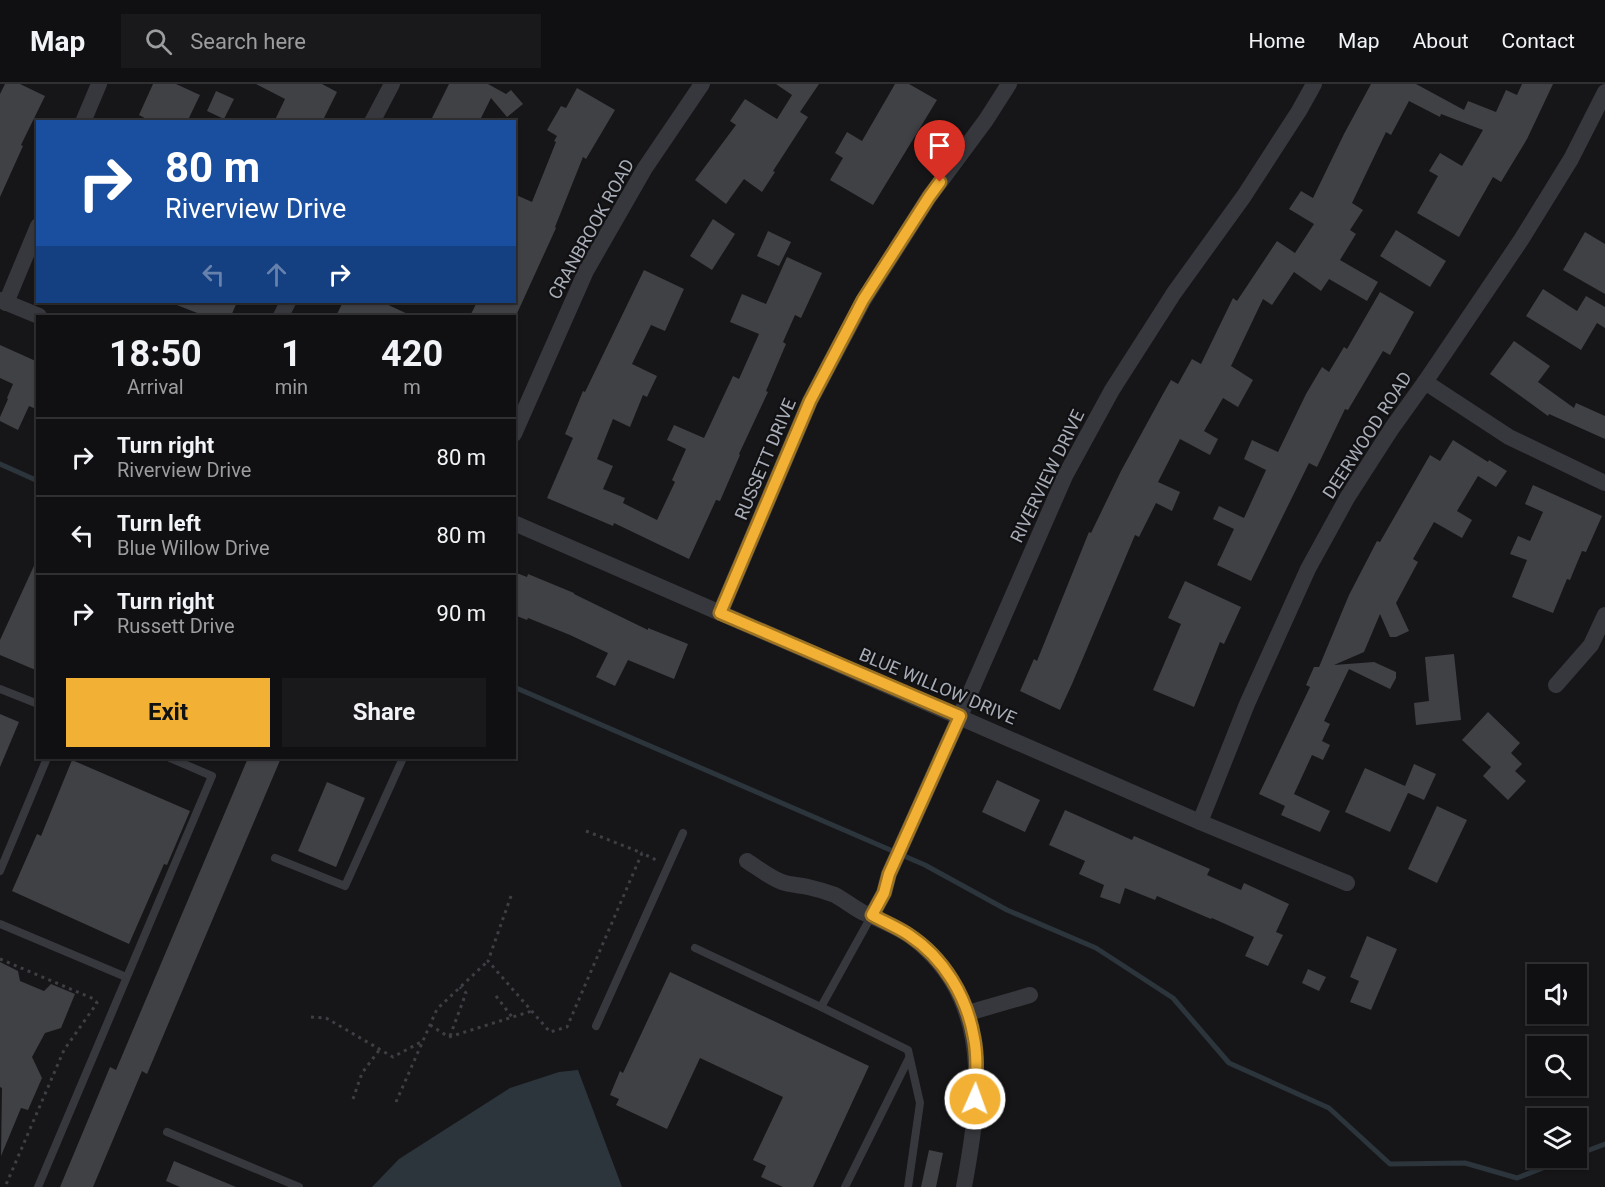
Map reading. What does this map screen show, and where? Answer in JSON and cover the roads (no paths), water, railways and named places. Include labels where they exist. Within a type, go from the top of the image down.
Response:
[{"type":"street","points":[[84,120],[99,84]]},
{"type":"street","points":[[373,120],[392,84]]},
{"type":"street","name":"CRANBROOK ROAD","points":[[516,429],[586,270],[645,168],[702,84]]},
{"type":"street","name":"RUSSETT DRIVE","points":[[720,613],[810,401],[863,300],[929,197],[986,120],[1009,84]]},
{"type":"street","name":"RIVERVIEW DRIVE","points":[[872,915],[884,893],[889,874],[1065,476],[1107,399],[1174,293],[1244,196],[1314,84]]},
{"type":"street","name":"DEERWOOD ROAD","points":[[1200,822],[1247,704],[1308,569],[1347,498],[1392,428],[1521,240],[1571,159],[1605,92]]},
{"type":"street","points":[[36,230],[3,301],[37,315]]},
{"type":"street","points":[[1425,382],[1509,437],[1605,483]]},
{"type":"street","name":"BLUE WILLOW DRIVE","points":[[516,524],[1200,822],[1347,883]]},
{"type":"street","points":[[1556,685],[1591,645],[1605,615]]},
{"type":"street","points":[[747,861],[783,883],[809,887],[835,896],[908,934],[945,968],[968,1013],[974,1038],[975,1099],[964,1187]]},
{"type":"street","points":[[968,1013],[1030,995]]},
{"type":"lane","points":[[0,689],[36,703]]},
{"type":"lane","points":[[1,866],[47,759]]},
{"type":"lane","points":[[38,1187],[212,776],[172,759]]},
{"type":"lane","points":[[275,858],[345,886],[403,759]]},
{"type":"lane","points":[[596,1026],[683,833]]},
{"type":"lane","points":[[821,1007],[872,915]]},
{"type":"lane","points":[[0,924],[126,977]]},
{"type":"lane","points":[[695,948],[908,1050],[920,1103],[908,1187]]},
{"type":"lane","points":[[845,1187],[909,1058]]},
{"type":"lane","points":[[167,1132],[298,1187]]},
{"type":"waterway","points":[[0,464],[36,480]]},
{"type":"waterway","points":[[516,688],[925,865],[1007,910],[1096,948],[1173,998],[1229,1063],[1329,1108],[1390,1164],[1465,1163],[1517,1178],[1542,1168]]},
{"type":"waterway","points":[[1587,1151],[1605,1144]]}]
